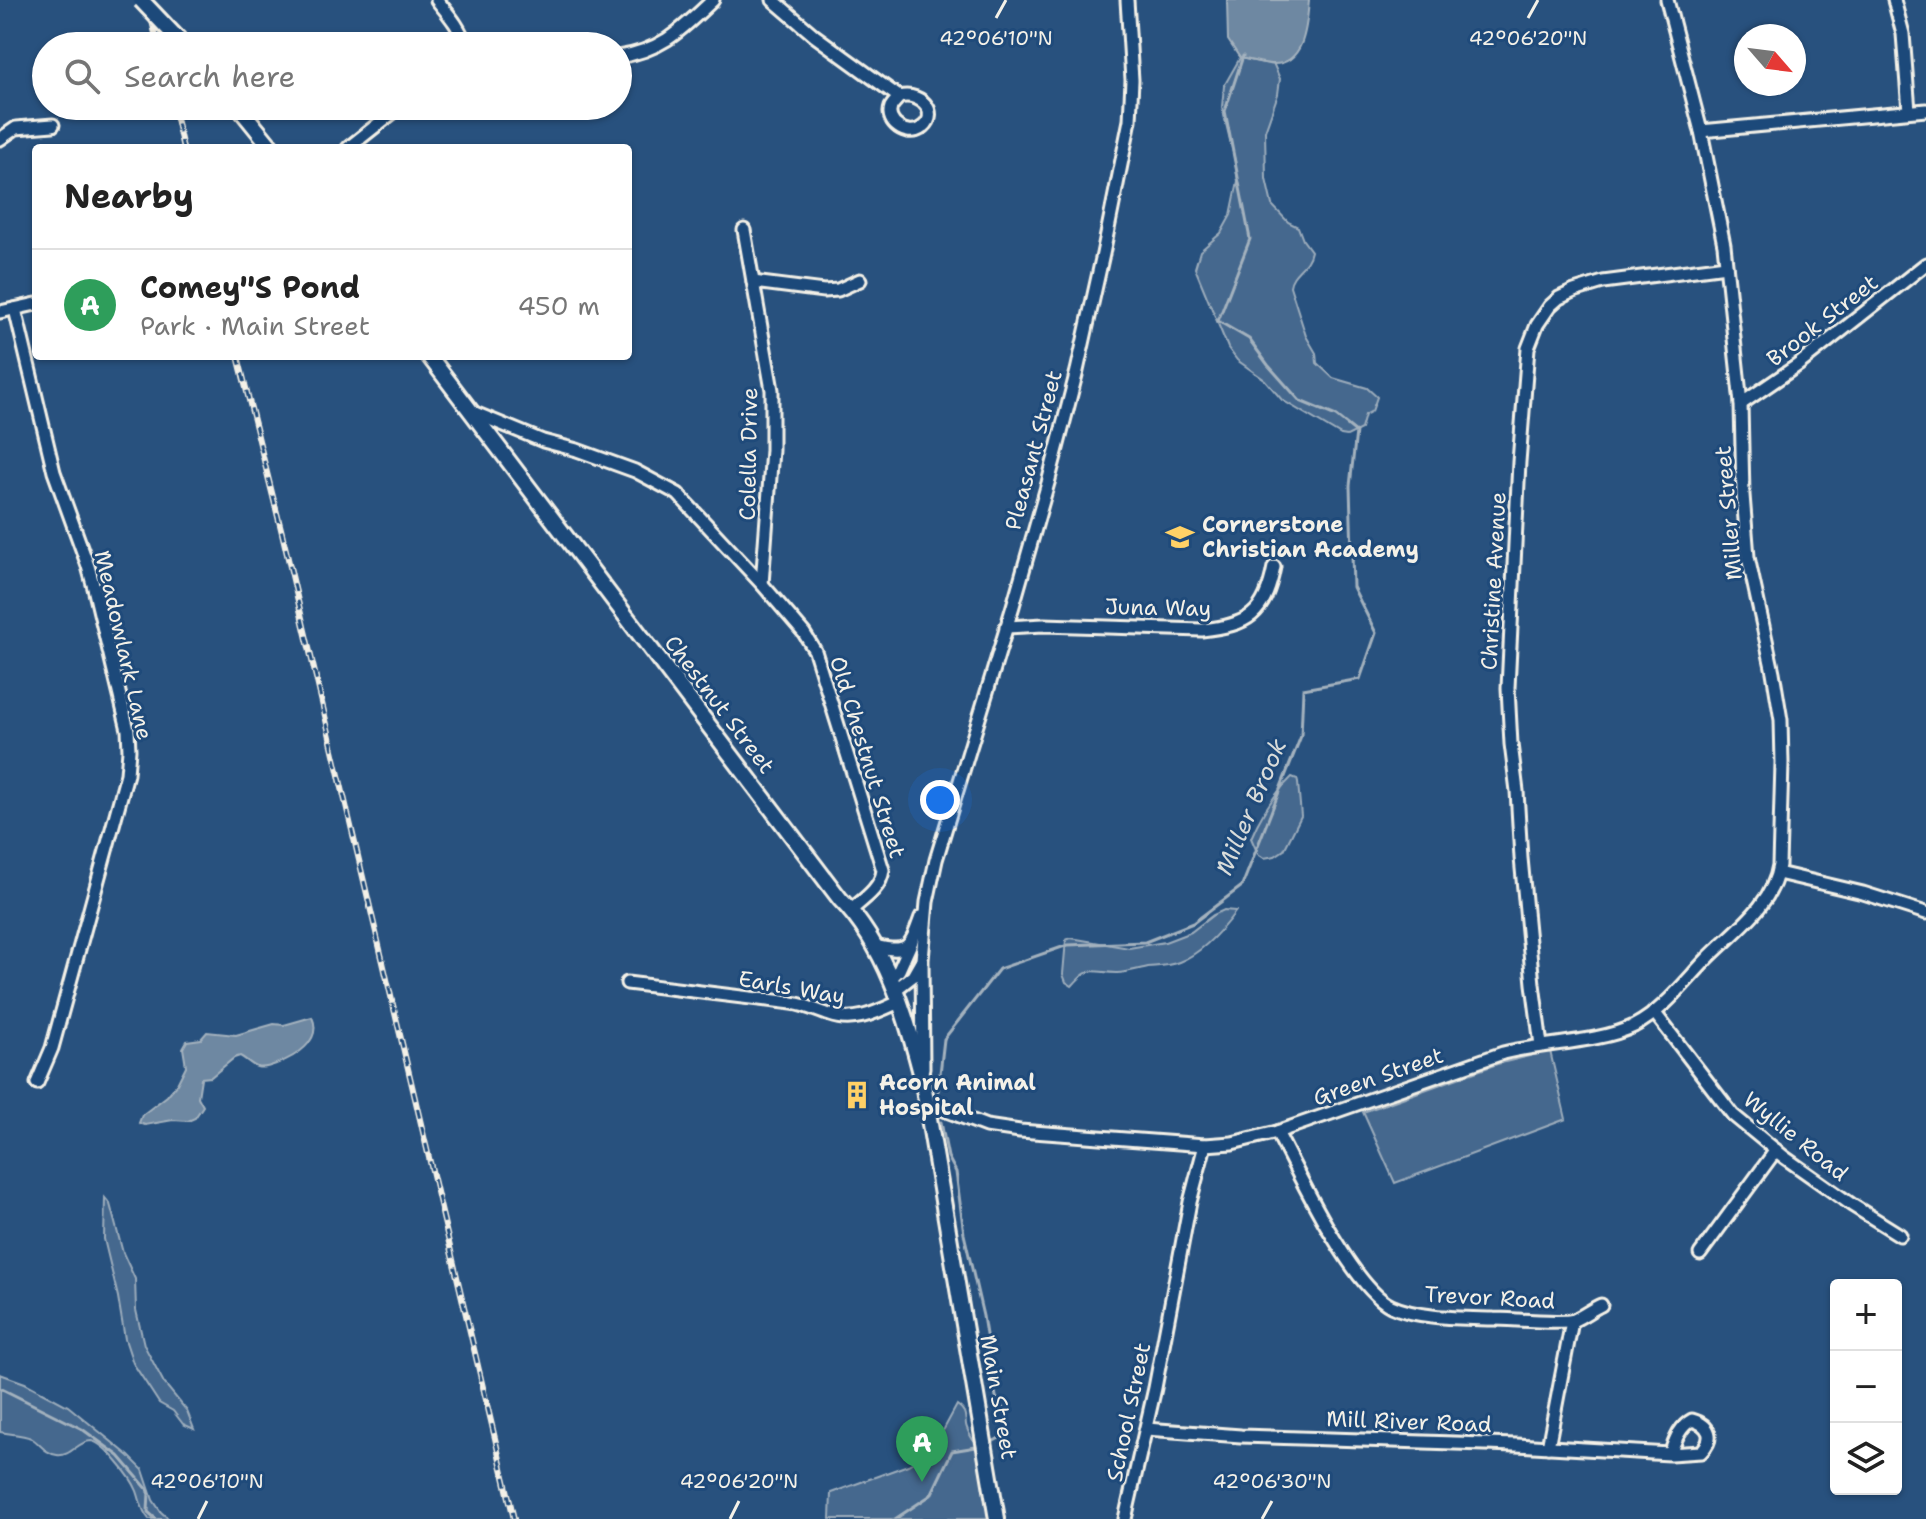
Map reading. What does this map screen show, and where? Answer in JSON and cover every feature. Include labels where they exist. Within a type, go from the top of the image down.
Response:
[{"type":"main road","points":[[141,0],[172,32]]},
{"type":"main road","points":[[249,120],[269,144]]},
{"type":"main road","name":"Chestnut Street","points":[[432,360],[851,910],[875,946],[906,1021],[926,1103]]},
{"type":"main road","name":"Main Street","points":[[926,1103],[997,1519]]},
{"type":"street","points":[[437,0],[460,32]]},
{"type":"street","points":[[632,55],[653,48],[686,25],[713,0]]},
{"type":"street","points":[[773,0],[815,36],[899,97]]},
{"type":"street","name":"Pleasant Street","points":[[922,1077],[922,960],[927,902],[936,860],[1048,483],[1103,254],[1130,120],[1132,67],[1127,0]]},
{"type":"street","name":"Miller Street","points":[[1667,0],[1701,131],[1726,266],[1741,404],[1748,557],[1781,720],[1778,873]]},
{"type":"street","points":[[1894,0],[1903,34],[1909,111]]},
{"type":"street","points":[[1701,131],[1926,110]]},
{"type":"street","points":[[353,144],[383,120]]},
{"type":"street","points":[[0,139],[16,128],[53,125]]},
{"type":"street","name":"Colella Drive","points":[[744,230],[772,390],[772,450],[762,584]]},
{"type":"street","name":"Brook Street","points":[[1741,404],[1798,365],[1926,264]]},
{"type":"street","name":"Christine Avenue","points":[[1541,1045],[1525,906],[1508,688],[1528,348],[1537,325],[1550,306],[1574,291],[1603,282],[1726,266]]},
{"type":"street","points":[[753,282],[824,291],[838,290],[860,280]]},
{"type":"street","points":[[0,312],[32,305]]},
{"type":"street","name":"Meadowlark Lane","points":[[15,309],[57,483],[94,588],[128,730],[129,750],[127,774],[65,1002],[52,1048],[37,1083]]},
{"type":"street","name":"Old Chestnut Street","points":[[470,411],[543,441],[635,471],[678,494],[804,633],[815,651],[883,870],[878,885],[851,910]]},
{"type":"street","name":"Juna Way","points":[[1006,627],[1224,628],[1252,615],[1269,589],[1274,567]]},
{"type":"street","points":[[1778,873],[1926,913]]},
{"type":"street","name":"Green Street","points":[[926,1103],[986,1126],[1020,1131],[1205,1145],[1232,1143],[1277,1132],[1503,1053],[1609,1034],[1633,1026],[1654,1012],[1746,922],[1764,901],[1778,873]]},
{"type":"street","name":"Pleasant Street","points":[[895,990],[899,970],[927,902]]},
{"type":"street","points":[[875,946],[897,951],[914,937]]},
{"type":"street","points":[[895,990],[913,976],[922,960]]},
{"type":"street","name":"Earls Way","points":[[627,983],[807,1005],[833,1017],[847,1018],[879,1011],[895,990]]},
{"type":"street","name":"Wyllie Road","points":[[1654,1012],[1733,1115],[1852,1205],[1900,1235]]},
{"type":"street","name":"Trevor Road","points":[[1277,1132],[1350,1263],[1373,1292],[1393,1307],[1457,1318],[1572,1321],[1601,1305]]},
{"type":"street","name":"School Street","points":[[1125,1519],[1146,1429],[1190,1202],[1205,1145]]},
{"type":"street","points":[[1700,1254],[1776,1150]]},
{"type":"street","points":[[1548,1447],[1572,1321]]},
{"type":"street","name":"Mill River Road","points":[[1146,1429],[1241,1436],[1670,1454]]},
{"type":"shaded area","points":[[1227,0],[1309,0],[1305,31],[1297,51],[1282,63],[1240,58],[1228,40]]},
{"type":"shaded area","points":[[1240,58],[1274,65],[1280,79],[1265,131],[1266,179],[1272,205],[1288,222],[1298,227],[1311,251],[1290,286],[1306,336],[1316,353],[1317,363],[1333,378],[1367,388],[1377,397],[1372,411],[1365,415],[1361,429],[1347,436],[1282,400],[1265,380],[1237,360],[1228,348],[1195,268],[1200,251],[1221,233],[1231,215],[1238,181],[1222,107],[1224,86]]},
{"type":"shaded area","points":[[1292,777],[1298,783],[1301,816],[1284,850],[1264,858],[1258,854],[1251,838],[1268,805]]},
{"type":"shaded area","points":[[1224,910],[1236,911],[1203,947],[1179,962],[1121,973],[1092,971],[1072,986],[1066,982],[1063,974],[1066,940],[1071,938],[1129,948],[1165,942],[1191,932]]},
{"type":"shaded area","points":[[312,1017],[314,1033],[310,1041],[291,1057],[262,1068],[240,1056],[211,1077],[201,1078],[198,1097],[203,1106],[195,1118],[145,1125],[139,1123],[142,1115],[177,1084],[186,1066],[183,1048],[187,1041],[201,1039],[207,1032],[236,1035]]},
{"type":"shaded area","points":[[1550,1051],[1566,1119],[1395,1183],[1363,1112],[1497,1064]]},
{"type":"shaded area","points":[[105,1198],[110,1204],[123,1253],[135,1279],[136,1310],[144,1345],[164,1383],[187,1411],[194,1429],[183,1424],[173,1411],[159,1403],[133,1363],[104,1239]]},
{"type":"shaded area","points":[[0,1374],[25,1383],[68,1406],[129,1456],[143,1470],[153,1500],[169,1519],[149,1519],[130,1478],[97,1443],[82,1443],[66,1454],[57,1455],[28,1437],[0,1432]]},
{"type":"shaded area","points":[[957,1405],[962,1409],[973,1440],[977,1440],[990,1519],[830,1519],[831,1493],[922,1457],[944,1429]]},
{"type":"waterway","name":"Miller Brook","points":[[938,1091],[944,1039],[999,969],[1068,945],[1145,942],[1193,923],[1242,886],[1301,736],[1303,689],[1360,679],[1376,633],[1353,587],[1350,486],[1356,432],[1336,416],[1300,401],[1249,339],[1218,321],[1250,239],[1225,111],[1243,56]]},
{"type":"waterway","name":"Miller Brook","points":[[941,1122],[948,1157],[956,1172],[964,1234],[983,1316],[996,1397],[1007,1416],[1003,1436],[994,1441]]},
{"type":"waterway","points":[[0,1388],[82,1429],[119,1456],[149,1491],[148,1512],[156,1519]]},
{"type":"waterway","name":"Miller Brook","points":[[895,1519],[931,1495],[952,1451],[976,1447]]},
{"type":"railway","points":[[147,0],[155,32]]},
{"type":"railway","points":[[176,120],[182,144]]},
{"type":"railway","points":[[239,360],[514,1519]]},
{"type":"place","name":"Cornerstone Christian Academy","points":[[1180,537]]},
{"type":"place","name":"Acorn Animal Hospital","points":[[857,1095]]},
{"type":"place","name":"Comey\"S Pond","points":[[922,1482]]}]
